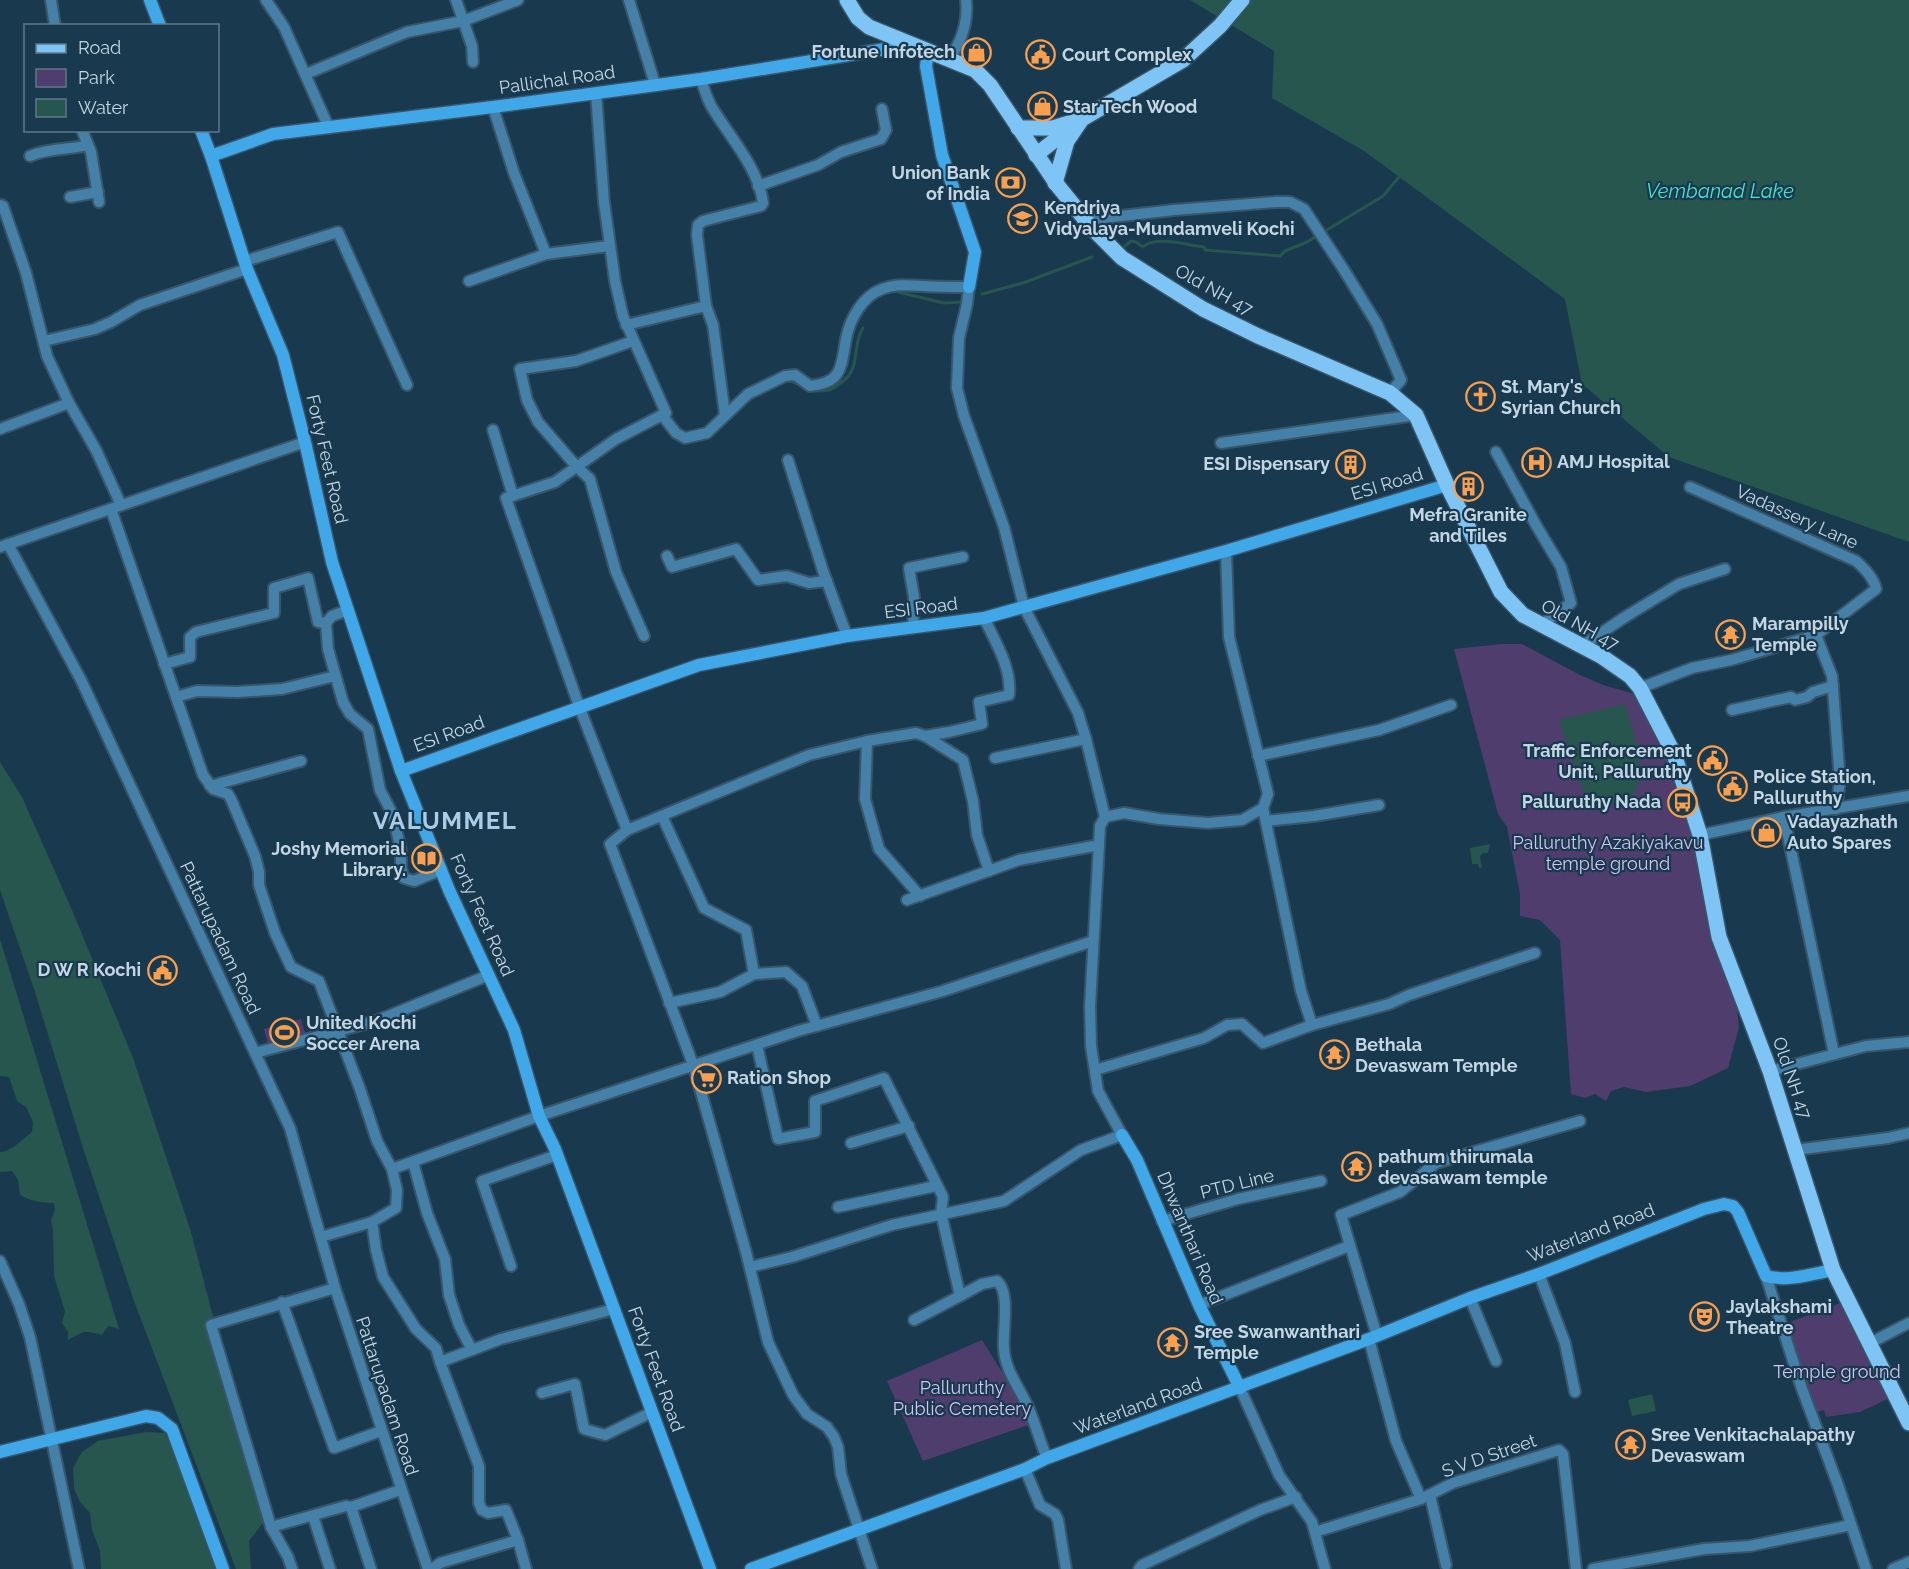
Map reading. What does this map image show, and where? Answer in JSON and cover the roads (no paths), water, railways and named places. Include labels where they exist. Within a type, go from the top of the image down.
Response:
[{"type":"main road","points":[[150,0],[159,24]]},
{"type":"main road","name":"Old NH 47","points":[[847,0],[858,18],[869,27],[975,70],[990,85],[1055,183],[1122,258],[1203,309],[1258,336],[1390,393],[1416,415],[1447,485],[1501,592],[1523,615],[1582,646],[1630,676],[1640,688],[1674,754],[1700,835],[1719,937],[1770,1071],[1833,1270],[1870,1343],[1905,1404],[1909,1423]]},
{"type":"main road","points":[[1036,154],[1082,119],[1183,60],[1220,26],[1242,0]]},
{"type":"main road","name":"Pallichal Road","points":[[211,156],[273,134],[596,93],[910,45]]},
{"type":"main road","points":[[928,52],[926,66],[942,155],[975,252],[969,287]]},
{"type":"main road","points":[[1018,128],[1053,128],[1082,119]]},
{"type":"main road","points":[[1055,183],[1067,141],[1082,119]]},
{"type":"main road","name":"Forty Feet Road","points":[[202,132],[246,265],[283,355],[332,562],[401,771],[441,870],[514,1030],[539,1116],[557,1155],[710,1569]]},
{"type":"main road","name":"ESI Road","points":[[401,771],[579,706],[699,666],[847,636],[984,618],[1226,551],[1447,485]]},
{"type":"main road","name":"Dhwanthari Road","points":[[1122,1135],[1137,1160],[1198,1305],[1240,1388]]},
{"type":"main road","name":"Waterland Road","points":[[751,1569],[1373,1338],[1694,1212],[1724,1204],[1733,1206],[1738,1212],[1766,1276]]},
{"type":"main road","points":[[1766,1276],[1786,1278],[1833,1270]]},
{"type":"main road","points":[[0,1452],[146,1416],[158,1418],[172,1429],[223,1569]]},
{"type":"street","points":[[51,0],[55,24]]},
{"type":"street","points":[[266,0],[284,27],[329,128]]},
{"type":"street","points":[[456,0],[472,46],[473,62]]},
{"type":"street","points":[[306,74],[407,32],[463,21],[518,0]]},
{"type":"street","points":[[629,0],[655,84]]},
{"type":"street","points":[[947,59],[955,50],[963,31],[967,12],[966,0]]},
{"type":"street","points":[[701,78],[711,106],[742,152],[759,186],[762,199],[761,206],[703,221],[698,225],[697,235],[706,306],[713,325],[725,416]]},
{"type":"street","points":[[596,93],[609,246],[626,325],[666,413],[616,439],[555,482],[506,498],[579,706],[627,830]]},
{"type":"street","points":[[493,107],[514,173],[546,254]]},
{"type":"street","points":[[759,186],[818,165],[840,152],[881,139],[886,130],[882,109]]},
{"type":"street","points":[[70,197],[98,197],[95,170],[83,132]]},
{"type":"street","points":[[30,156],[88,146]]},
{"type":"street","points":[[1086,220],[1276,202],[1290,202],[1304,209],[1377,324],[1401,380],[1390,393]]},
{"type":"street","points":[[0,205],[3,206],[21,257],[46,356],[96,450],[197,761],[210,786],[228,794],[231,799],[255,856],[259,885],[291,967],[320,981],[377,1141],[392,1169],[398,1205],[372,1222],[321,1237]]},
{"type":"street","points":[[44,341],[95,329],[140,305],[338,232],[407,385]]},
{"type":"street","points":[[469,281],[546,254],[609,246]]},
{"type":"street","points":[[662,415],[676,433],[685,438],[707,433],[748,394],[785,376],[795,375],[810,386],[823,385],[833,380],[840,369],[846,338],[853,320],[862,302],[870,294],[902,283],[918,286],[969,287],[959,338],[957,388],[964,416],[1004,527],[1024,607],[1078,713],[1105,817],[1100,826],[1093,941],[1091,1046],[1098,1091],[1122,1135],[1081,1150],[1004,1201],[892,1225],[792,1257],[750,1267]]},
{"type":"street","points":[[626,325],[706,306]]},
{"type":"street","points":[[633,341],[576,361],[520,369],[527,400],[538,422],[590,479],[616,572],[645,636]]},
{"type":"street","points":[[0,429],[69,403]]},
{"type":"street","points":[[1221,443],[1416,415]]},
{"type":"street","points":[[493,429],[513,496]]},
{"type":"street","points":[[4,545],[305,442]]},
{"type":"street","points":[[1496,452],[1562,567],[1571,603],[1541,625]]},
{"type":"street","points":[[788,460],[826,581],[847,636]]},
{"type":"street","name":"Vadassery Lane","points":[[1690,487],[1856,561],[1864,567],[1876,589],[1816,635]]},
{"type":"street","name":"Pattarupadam Road","points":[[4,545],[81,680],[290,1128],[335,1288],[400,1490],[430,1569]]},
{"type":"street","points":[[667,556],[672,567],[736,549],[758,580],[787,576],[809,584],[826,581]]},
{"type":"street","points":[[1226,551],[1229,637],[1269,794],[1263,808],[1302,991],[1312,1025]]},
{"type":"street","points":[[913,627],[914,597],[909,568],[963,557]]},
{"type":"street","points":[[1582,646],[1679,585],[1725,569]]},
{"type":"street","points":[[164,664],[190,657],[190,637],[196,632],[274,613],[274,588],[308,578],[318,622],[326,623]]},
{"type":"street","points":[[348,610],[332,616],[326,623],[328,649],[343,702],[350,714],[365,724],[368,729],[380,790],[393,815],[404,878],[414,881],[441,870]]},
{"type":"street","points":[[925,736],[982,724],[978,702],[1009,695],[1006,666],[984,618]]},
{"type":"street","points":[[1640,688],[1692,668],[1731,660],[1816,635],[1832,676],[1840,781],[1836,809]]},
{"type":"street","points":[[176,697],[197,691],[238,692],[282,689],[335,676]]},
{"type":"street","points":[[1732,710],[1791,697],[1795,700],[1833,686]]},
{"type":"street","points":[[1258,756],[1379,730],[1451,705]]},
{"type":"street","points":[[872,1569],[841,1474],[838,1447],[827,1427],[807,1414],[793,1395],[768,1342],[750,1267],[694,1067],[610,844],[627,830],[809,754],[916,733],[925,736],[963,760],[973,801],[977,835],[989,871]]},
{"type":"street","points":[[995,758],[1086,739]]},
{"type":"street","points":[[867,741],[865,799],[879,849],[920,896]]},
{"type":"street","points":[[210,786],[302,761]]},
{"type":"street","points":[[1700,835],[1784,817],[1909,796]]},
{"type":"street","points":[[1266,821],[1379,805]]},
{"type":"street","points":[[1105,817],[1124,813],[1159,819],[1208,823],[1242,820],[1263,808]]},
{"type":"street","points":[[662,816],[704,908],[746,930],[754,974]]},
{"type":"street","points":[[1784,817],[1834,1054]]},
{"type":"street","points":[[907,900],[1019,860],[1099,845]]},
{"type":"street","points":[[392,1169],[539,1116],[816,1026],[943,991],[1093,941]]},
{"type":"street","points":[[1095,1070],[1204,1038],[1227,1025],[1242,1024],[1263,1043],[1312,1025],[1389,1004],[1409,995],[1535,953]]},
{"type":"street","points":[[669,1004],[720,992],[754,974],[786,972],[802,986],[816,1026]]},
{"type":"street","points":[[255,1053],[376,1021],[489,975]]},
{"type":"street","points":[[1770,1071],[1866,1046],[1909,1042]]},
{"type":"street","points":[[758,1045],[778,1139],[815,1132],[815,1101],[884,1078],[943,1197],[940,1214],[960,1296]]},
{"type":"street","points":[[1446,1565],[1425,1497],[1396,1441],[1373,1338],[1341,1215],[1400,1192],[1436,1163],[1580,1121]]},
{"type":"street","points":[[851,1143],[909,1126]]},
{"type":"street","points":[[1796,1150],[1888,1138],[1909,1133]]},
{"type":"street","points":[[511,1266],[483,1181],[557,1155]]},
{"type":"street","points":[[413,1162],[427,1213],[445,1259],[449,1295],[459,1325],[472,1350]]},
{"type":"street","name":"PTD Line","points":[[1162,1221],[1238,1199],[1321,1181]]},
{"type":"street","points":[[838,1207],[936,1186]]},
{"type":"street","points":[[372,1222],[383,1277],[416,1329],[436,1348],[479,1466],[479,1503],[482,1510],[488,1513],[507,1510],[526,1569]]},
{"type":"street","points":[[1198,1305],[1349,1246]]},
{"type":"street","points":[[0,1261],[19,1304],[30,1337],[79,1569]]},
{"type":"street","points":[[1539,1274],[1565,1343],[1575,1392]]},
{"type":"street","points":[[1766,1276],[1802,1389],[1866,1569]]},
{"type":"street","points":[[914,1320],[982,1284],[997,1281],[1002,1285],[1004,1350],[1015,1384],[1029,1408],[1047,1458]]},
{"type":"street","points":[[292,1569],[271,1527],[211,1325],[335,1288]]},
{"type":"street","points":[[1470,1298],[1496,1361]]},
{"type":"street","points":[[282,1302],[334,1448],[381,1431]]},
{"type":"street","points":[[440,1362],[501,1339],[614,1309]]},
{"type":"street","points":[[1870,1343],[1909,1323]]},
{"type":"street","points":[[542,1393],[575,1384],[584,1429],[605,1435],[652,1412]]},
{"type":"street","points":[[1240,1388],[1279,1475],[1312,1522],[1325,1569]]},
{"type":"street","name":"S V D Street","points":[[1316,1532],[1425,1497],[1454,1483],[1559,1450],[1563,1454],[1575,1569]]},
{"type":"street","points":[[1025,1469],[1040,1505],[1055,1514],[1058,1520],[1066,1569]]},
{"type":"street","points":[[271,1527],[346,1506],[351,1507],[400,1490]]},
{"type":"street","points":[[1138,1569],[1142,1565],[1260,1510],[1296,1497]]},
{"type":"street","points":[[351,1507],[371,1569]]},
{"type":"street","points":[[313,1516],[330,1569]]},
{"type":"street","points":[[1593,1569],[1704,1549],[1750,1546],[1851,1525]]},
{"type":"street","points":[[430,1569],[440,1563],[518,1540]]},
{"type":"street","points":[[1893,1569],[1909,1562]]},
{"type":"water","name":"Vembanad Lake","points":[[1190,0],[1909,0],[1909,542],[1669,457],[1582,384],[1565,299],[1364,151],[1272,98],[1274,51]]},
{"type":"water","points":[[1625,704],[1638,751],[1640,777],[1637,788],[1631,796],[1620,802],[1599,807],[1587,802],[1559,720]]},
{"type":"water","points":[[0,762],[22,797],[133,1058],[191,1232],[266,1519],[249,1541],[251,1569],[236,1569],[134,1301],[0,890]]},
{"type":"water","points":[[1490,844],[1488,853],[1480,856],[1482,868],[1479,868],[1478,864],[1472,864],[1470,848]]},
{"type":"water","points":[[0,939],[119,1329],[108,1326],[102,1335],[84,1332],[68,1340],[68,1332],[62,1323],[65,1311],[54,1276],[51,1221],[55,1210],[54,1203],[40,1202],[20,1195],[18,1180],[12,1171],[0,1172],[0,1152],[15,1146],[32,1132],[33,1122],[26,1107],[17,1101],[9,1077],[0,1076]]},
{"type":"water","points":[[1652,1394],[1656,1411],[1632,1416],[1628,1400]]},
{"type":"water","points":[[146,1432],[165,1433],[196,1504],[198,1521],[211,1546],[211,1559],[217,1569],[101,1569],[100,1551],[92,1530],[90,1513],[80,1502],[74,1489],[73,1468],[82,1452],[98,1441]]},
{"type":"waterway","points":[[1125,246],[1131,241],[1143,247],[1161,241],[1204,247],[1205,250],[1280,256],[1285,251],[1307,242],[1383,196],[1399,177]]},
{"type":"waterway","points":[[982,294],[1023,283],[1092,257]]},
{"type":"waterway","points":[[898,292],[944,303],[963,302]]},
{"type":"waterway","points":[[811,390],[830,390],[848,376],[852,370],[857,342],[863,328]]},
{"type":"waterway","points":[[786,380],[800,384]]},
{"type":"place","name":"Fortune Infotech","points":[[976,52]]},
{"type":"place","name":"Court Complex","points":[[1041,55]]},
{"type":"place","name":"Star Tech Wood","points":[[1042,107]]},
{"type":"place","name":"Union Bank of India","points":[[1011,183]]},
{"type":"place","name":"Kendriya Vidyalaya-Mundamveli Kochi","points":[[1023,218]]},
{"type":"place","name":"St. Mary's Syrian Church","points":[[1480,397]]},
{"type":"place","name":"AMJ Hospital","points":[[1536,462]]},
{"type":"place","name":"ESI Dispensary","points":[[1351,464]]},
{"type":"place","name":"Mefra Granite and Tiles","points":[[1468,486]]},
{"type":"place","name":"Marampilly Temple","points":[[1731,634]]},
{"type":"place","name":"Traffic Enforcement Unit, Palluruthy","points":[[1713,761]]},
{"type":"place","name":"Police Station, Palluruthy","points":[[1732,787]]},
{"type":"place","name":"Palluruthy Nada","points":[[1682,802]]},
{"type":"place","name":"Vadayazhath Auto Spares","points":[[1766,832]]},
{"type":"place","name":"Joshy Memorial Library.","points":[[427,859]]},
{"type":"place","name":"D W R Kochi","points":[[162,970]]},
{"type":"place","name":"United Kochi Soccer Arena","points":[[285,1033]]},
{"type":"place","name":"Bethala Devaswam Temple","points":[[1334,1055]]},
{"type":"place","name":"Ration Shop","points":[[706,1078]]},
{"type":"place","name":"pathum thirumala devasawam temple","points":[[1357,1167]]},
{"type":"place","name":"Jaylakshami Theatre","points":[[1705,1317]]},
{"type":"place","name":"Sree Swanwanthari Temple","points":[[1173,1342]]},
{"type":"place","name":"Sree Venkitachalapathy Devaswam","points":[[1630,1445]]},
{"type":"district","name":"VALUMMEL","points":[[445,821]]},
{"type":"park label","name":"Palluruthy Azakiyakavu temple ground","points":[[1608,853]]},
{"type":"park label","name":"Temple ground","points":[[1837,1372]]},
{"type":"park label","name":"Palluruthy Public Cemetery","points":[[962,1398]]}]
